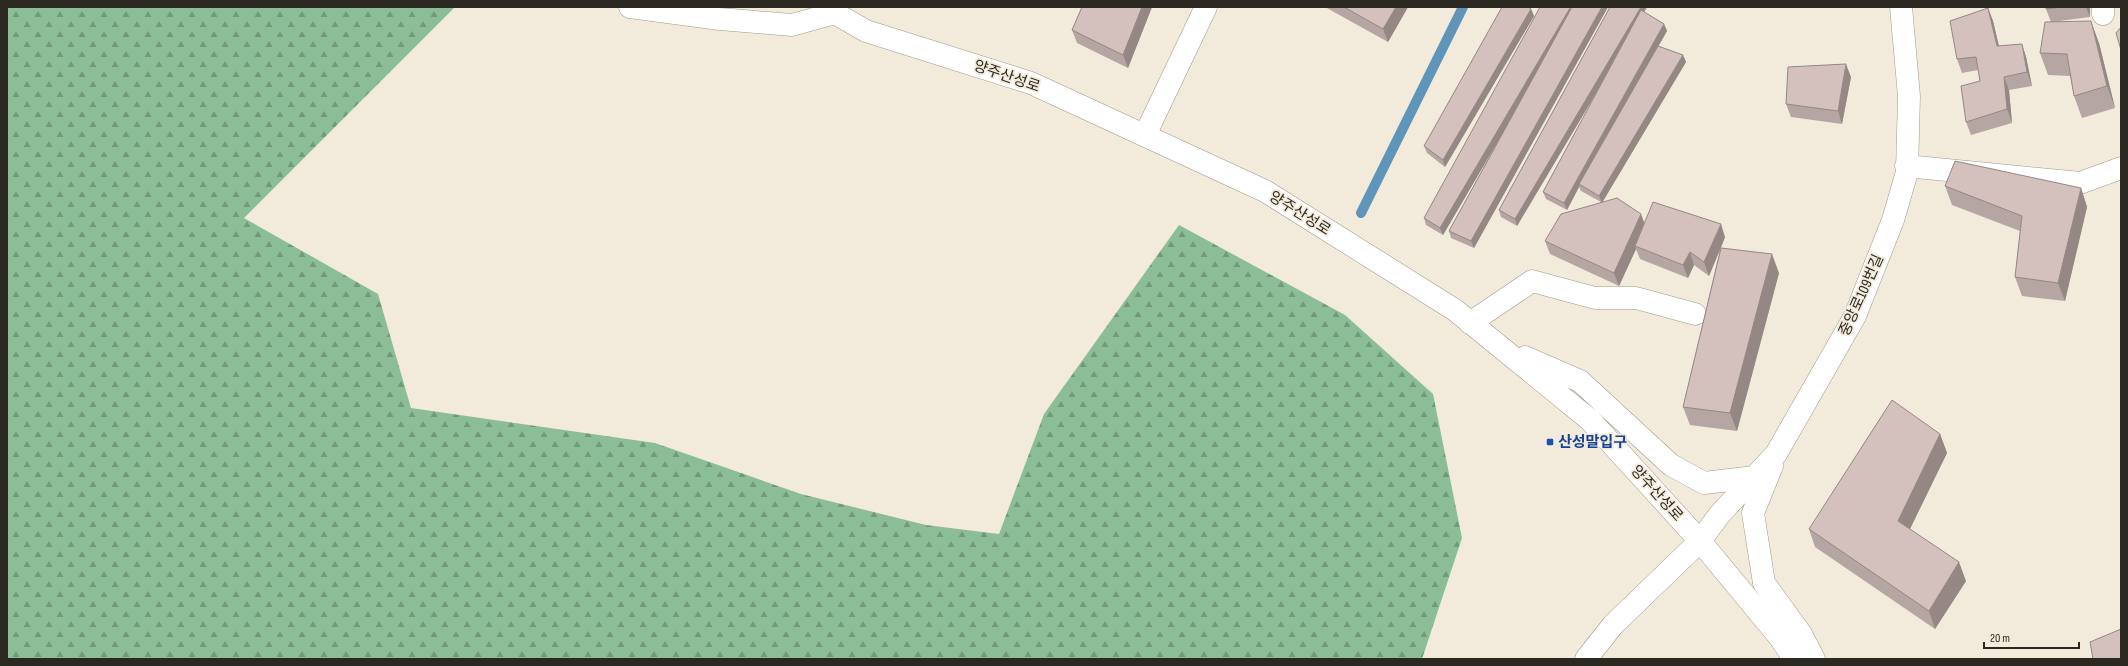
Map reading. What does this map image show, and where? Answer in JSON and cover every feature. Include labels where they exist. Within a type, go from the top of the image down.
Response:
[{"type":"street","points":[[630,7],[720,19],[792,25],[829,10]]},
{"type":"street","points":[[1145,135],[1206,7]]},
{"type":"street","name":"중앙로109번길","points":[[1700,541],[1720,514],[1776,454],[1855,316],[1893,220],[1907,172],[1909,96],[1901,7]]},
{"type":"street","name":"양주산성로","points":[[829,10],[866,30],[1031,82],[1265,191],[1454,310],[1590,420],[1700,541],[1781,640],[1794,659]]},
{"type":"street","points":[[1906,166],[2080,183],[2121,168]]},
{"type":"street","points":[[1470,323],[1532,281],[1595,298],[1636,298],[1695,314]]},
{"type":"street","points":[[1500,347],[1580,381],[1671,465],[1704,482],[1755,477]]},
{"type":"street","points":[[1776,454],[1753,514],[1764,583],[1802,634],[1814,659]]},
{"type":"street","points":[[1586,659],[1613,625],[1700,541]]},
{"type":"green space","points":[[7,7],[455,7],[244,218],[378,294],[411,408],[655,443],[801,494],[926,525],[999,534],[1044,414],[1179,225],[1345,315],[1433,394],[1462,538],[1422,659],[7,659]]},
{"type":"building","points":[[1082,7],[1142,7],[1123,55],[1072,30]]},
{"type":"building","points":[[1344,7],[1396,7],[1383,29]]},
{"type":"building","points":[[1502,7],[1528,7],[1531,9],[1443,160],[1424,146]]},
{"type":"building","points":[[1540,7],[1570,8],[1440,228],[1424,218]]},
{"type":"building","points":[[1572,7],[1602,7],[1471,241],[1449,231]]},
{"type":"building","points":[[1610,7],[1641,7],[1515,219],[1499,210]]},
{"type":"building","points":[[2046,7],[2061,7],[2046,9]]},
{"type":"building","points":[[1988,8],[1997,46],[2022,44],[2027,72],[2004,77],[2007,109],[1966,122],[1961,86],[1980,81],[1976,57],[1957,59],[1950,21]]},
{"type":"building","points":[[1641,10],[1664,24],[1564,203],[1543,192]]},
{"type":"building","points":[[2091,21],[2107,86],[2074,96],[2067,54],[2040,53],[2045,22]]},
{"type":"building","points":[[2121,27],[2121,50],[2116,33]]},
{"type":"building","points":[[1658,46],[1683,55],[1599,196],[1579,184]]},
{"type":"building","points":[[1846,64],[1838,111],[1786,104],[1788,67]]},
{"type":"building","points":[[1955,161],[2081,188],[2058,283],[2015,277],[2022,216],[1945,186]]},
{"type":"building","points":[[1617,198],[1641,214],[1614,273],[1545,241],[1561,214]]},
{"type":"building","points":[[1653,202],[1721,224],[1704,262],[1690,252],[1683,265],[1635,246]]},
{"type":"building","points":[[1721,248],[1772,254],[1730,413],[1683,407]]},
{"type":"building","points":[[1892,400],[1940,434],[1898,521],[1959,562],[1929,611],[1809,529]]},
{"type":"building","points":[[2121,629],[2121,659],[2093,659],[2090,642]]},
{"type":"waterway","points":[[1361,213],[1463,7]]},
{"type":"place","name":"산성말입구","points":[[1550,442]]}]
